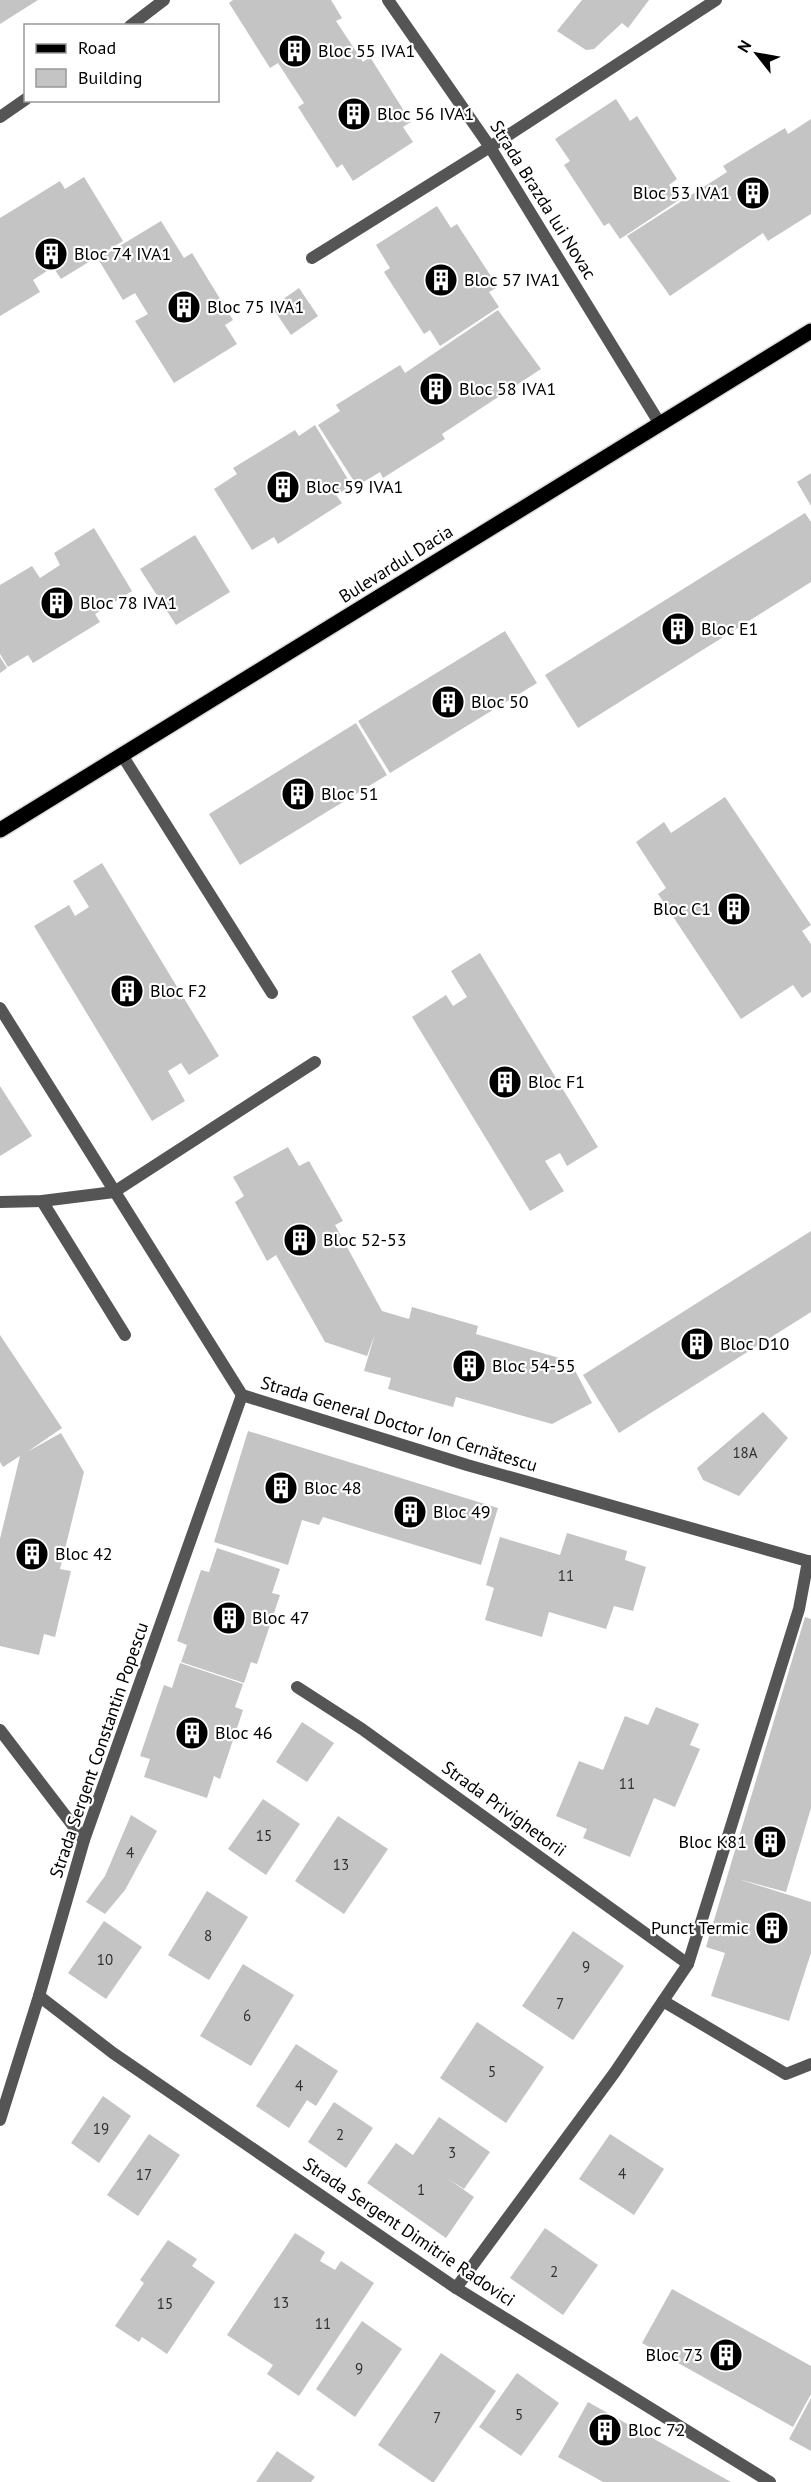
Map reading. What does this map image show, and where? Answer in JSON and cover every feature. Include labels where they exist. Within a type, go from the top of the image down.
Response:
[{"type":"main road","name":"Bulevardul Dacia","points":[[0,830],[811,331]]},
{"type":"street","points":[[133,24],[164,0]]},
{"type":"street","name":"Strada Brazda lui Novac","points":[[388,0],[490,147],[660,424]]},
{"type":"street","points":[[312,258],[490,147],[716,0]]},
{"type":"street","points":[[0,117],[24,100]]},
{"type":"street","points":[[122,755],[272,993]]},
{"type":"street","name":"Strada General Doctor Ion Cernătescu","points":[[0,1008],[242,1395],[467,1465],[809,1562]]},
{"type":"street","points":[[0,1202],[42,1201],[114,1192],[315,1062]]},
{"type":"street","points":[[42,1201],[125,1335]]},
{"type":"street","name":"Strada Sergent Constantin Popescu","points":[[0,2120],[84,1840],[242,1395]]},
{"type":"street","points":[[456,2288],[615,2072],[688,1964],[799,1610],[809,1562]]},
{"type":"street","name":"Strada Privighetorii","points":[[297,1686],[362,1730],[688,1964]]},
{"type":"street","points":[[0,1730],[84,1840]]},
{"type":"street","name":"Strada Sergent Dimitrie Radovici","points":[[39,1996],[113,2053],[456,2288],[770,2482]]},
{"type":"street","points":[[663,2001],[786,2074],[811,2064]]},
{"type":"building","points":[[0,0],[38,0],[0,24]]},
{"type":"building","name":"Bloc 56 IVA1","points":[[233,0],[331,0],[342,18],[336,21],[363,62],[370,57],[411,122],[403,127],[413,142],[353,181],[342,164],[337,168],[298,107],[304,103],[278,63],[270,68],[229,3]]},
{"type":"building","points":[[582,0],[649,0],[628,28],[622,23],[594,49],[586,50],[557,31]]},
{"type":"building","points":[[616,99],[630,121],[637,116],[677,179],[669,185],[679,200],[620,239],[609,223],[604,226],[564,165],[570,161],[555,139]]},
{"type":"building","name":"Bloc 53 IVA1","points":[[811,119],[811,214],[768,241],[763,233],[670,296],[627,236],[727,172],[723,166],[785,128],[788,134]]},
{"type":"building","name":"Bloc 74 IVA1","points":[[84,177],[123,241],[61,279],[53,267],[33,280],[40,292],[0,316],[0,218],[60,181],[65,189]]},
{"type":"building","name":"Bloc 57 IVA1","points":[[437,206],[451,228],[457,224],[498,287],[489,292],[499,307],[440,346],[430,330],[424,334],[384,272],[390,268],[376,245]]},
{"type":"building","name":"Bloc 75 IVA1","points":[[161,221],[184,258],[192,253],[233,320],[225,325],[237,344],[174,383],[135,321],[148,314],[135,293],[123,300],[98,259]]},
{"type":"building","points":[[299,288],[318,316],[291,335],[272,307]]},
{"type":"building","name":"Bloc 58 IVA1","points":[[498,310],[541,369],[442,434],[445,439],[383,478],[380,472],[357,486],[318,425],[340,411],[336,405],[400,365],[405,373]]},
{"type":"building","name":"Bloc 59 IVA1","points":[[315,425],[352,486],[336,495],[342,503],[278,544],[274,537],[252,550],[214,489],[237,474],[233,468],[295,430],[299,436]]},
{"type":"building","points":[[811,473],[811,506],[797,482]]},
{"type":"building","name":"Bloc E1","points":[[805,513],[811,522],[811,582],[578,728],[545,675]]},
{"type":"building","name":"Bloc 78 IVA1","points":[[94,528],[132,591],[95,614],[100,622],[33,663],[28,655],[8,667],[0,654],[0,585],[32,566],[40,578],[60,565],[54,553]]},
{"type":"building","points":[[195,535],[230,592],[176,625],[140,569]]},
{"type":"building","name":"Bloc 50","points":[[505,631],[537,683],[390,773],[358,721]]},
{"type":"building","points":[[0,657],[7,668],[0,673]]},
{"type":"building","name":"Bloc 51","points":[[356,723],[387,775],[240,865],[209,814]]},
{"type":"building","name":"Bloc C1","points":[[725,797],[811,925],[802,931],[811,944],[811,992],[802,998],[793,985],[741,1019],[658,894],[666,888],[636,842],[664,822],[671,833]]},
{"type":"building","name":"Bloc F2","points":[[102,863],[219,1056],[189,1075],[181,1063],[168,1071],[185,1101],[152,1121],[34,926],[69,905],[75,916],[89,907],[73,881]]},
{"type":"building","name":"Bloc F1","points":[[480,953],[598,1147],[567,1166],[560,1153],[545,1161],[564,1191],[530,1211],[412,1017],[446,995],[453,1006],[467,997],[451,971]]},
{"type":"building","points":[[0,1086],[32,1136],[0,1156]]},
{"type":"building","points":[[288,1147],[299,1166],[309,1161],[343,1221],[335,1225],[382,1311],[409,1319],[412,1307],[478,1326],[476,1334],[570,1361],[592,1403],[552,1424],[456,1397],[453,1407],[388,1389],[391,1378],[364,1371],[375,1334],[367,1356],[325,1342],[276,1255],[267,1261],[235,1202],[244,1196],[233,1177]]},
{"type":"building","name":"Bloc D10","points":[[811,1231],[811,1312],[619,1433],[583,1375]]},
{"type":"building","name":"Bloc 42","points":[[0,1335],[62,1428],[27,1452],[61,1433],[84,1472],[60,1569],[71,1571],[55,1637],[44,1634],[39,1655],[0,1646],[0,1539],[20,1456],[3,1467],[0,1462]]},
{"type":"building","points":[[763,1412],[788,1438],[739,1496],[703,1480],[697,1468]]},
{"type":"building","points":[[248,1431],[498,1508],[481,1565],[323,1517],[319,1525],[302,1520],[288,1565],[214,1542]]},
{"type":"building","points":[[567,1533],[627,1551],[625,1560],[646,1567],[633,1611],[614,1606],[606,1629],[549,1612],[542,1637],[485,1620],[494,1588],[486,1585],[500,1537],[560,1555]]},
{"type":"building","name":"Bloc 47","points":[[217,1548],[280,1569],[272,1593],[280,1595],[257,1664],[251,1662],[244,1683],[181,1662],[187,1645],[177,1641],[201,1570],[209,1572]]},
{"type":"building","points":[[805,1617],[811,1619],[811,1808],[786,1892],[738,1879],[811,1902],[811,1953],[789,2021],[711,1996],[725,1953],[706,1947]]},
{"type":"building","name":"Bloc 46","points":[[180,1663],[243,1684],[235,1707],[243,1710],[220,1779],[214,1776],[207,1798],[144,1777],[150,1759],[140,1756],[164,1685],[172,1688]]},
{"type":"building","points":[[656,1707],[699,1724],[690,1745],[700,1749],[675,1807],[654,1798],[630,1857],[583,1838],[587,1829],[556,1816],[579,1761],[603,1770],[625,1716],[648,1725]]},
{"type":"building","points":[[302,1722],[334,1743],[307,1782],[276,1762]]},
{"type":"building","points":[[263,1799],[300,1824],[266,1875],[228,1849]]},
{"type":"building","points":[[131,1815],[157,1831],[125,1890],[105,1914],[86,1902],[105,1876]]},
{"type":"building","points":[[338,1816],[388,1849],[344,1914],[295,1881]]},
{"type":"building","points":[[207,1891],[248,1917],[209,1980],[168,1955]]},
{"type":"building","points":[[104,1921],[142,1947],[106,1999],[68,1973]]},
{"type":"building","points":[[573,1931],[624,1966],[573,2040],[522,2006]]},
{"type":"building","points":[[243,1964],[294,1995],[251,2066],[200,2036]]},
{"type":"building","points":[[477,2022],[544,2067],[506,2123],[440,2078]]},
{"type":"building","points":[[296,2044],[338,2071],[316,2106],[307,2100],[289,2128],[256,2106]]},
{"type":"building","points":[[103,2096],[131,2116],[99,2163],[71,2143]]},
{"type":"building","points":[[334,2102],[373,2128],[346,2168],[308,2142]]},
{"type":"building","points":[[439,2117],[490,2152],[464,2189],[447,2178],[474,2197],[446,2238],[367,2183],[396,2143],[413,2155]]},
{"type":"building","points":[[149,2134],[180,2155],[138,2216],[107,2195]]},
{"type":"building","points":[[610,2134],[664,2169],[634,2215],[579,2179]]},
{"type":"building","points":[[545,2228],[598,2265],[563,2315],[510,2278]]},
{"type":"building","points":[[295,2233],[325,2252],[320,2261],[335,2270],[341,2261],[374,2283],[299,2396],[267,2374],[273,2365],[227,2335]]},
{"type":"building","points":[[168,2240],[197,2259],[192,2266],[215,2282],[167,2354],[142,2337],[139,2342],[115,2326],[144,2283],[140,2280]]},
{"type":"building","name":"Bloc 73","points":[[672,2289],[811,2366],[811,2394],[793,2427],[642,2343]]},
{"type":"building","points":[[362,2321],[402,2349],[355,2417],[316,2389]]},
{"type":"building","points":[[441,2353],[496,2391],[432,2482],[378,2445]]},
{"type":"building","points":[[517,2373],[559,2403],[521,2456],[479,2427]]},
{"type":"building","points":[[811,2398],[811,2451],[789,2439]]},
{"type":"building","name":"Bloc 72","points":[[588,2402],[731,2482],[603,2482],[558,2457]]},
{"type":"building","points":[[277,2451],[315,2477],[311,2482],[256,2482]]},
{"type":"place","name":"Bloc 55 IVA1","points":[[295,51]]},
{"type":"place","name":"Bloc 56 IVA1","points":[[354,114]]},
{"type":"place","name":"Bloc 53 IVA1","points":[[753,193]]},
{"type":"place","name":"Bloc 74 IVA1","points":[[51,254]]},
{"type":"place","name":"Bloc 57 IVA1","points":[[441,280]]},
{"type":"place","name":"Bloc 75 IVA1","points":[[184,307]]},
{"type":"place","name":"Bloc 58 IVA1","points":[[436,389]]},
{"type":"place","name":"Bloc 59 IVA1","points":[[283,487]]},
{"type":"place","name":"Bloc 78 IVA1","points":[[57,603]]},
{"type":"place","name":"Bloc E1","points":[[678,629]]},
{"type":"place","name":"Bloc 50","points":[[448,702]]},
{"type":"place","name":"Bloc 51","points":[[298,794]]},
{"type":"place","name":"Bloc C1","points":[[734,909]]},
{"type":"place","name":"Bloc F2","points":[[127,991]]},
{"type":"place","name":"Bloc F1","points":[[505,1082]]},
{"type":"place","name":"Bloc 52-53","points":[[300,1240]]},
{"type":"place","name":"Bloc D10","points":[[697,1344]]},
{"type":"place","name":"Bloc 54-55","points":[[469,1366]]},
{"type":"place","name":"Bloc 48","points":[[281,1488]]},
{"type":"place","name":"Bloc 49","points":[[410,1512]]},
{"type":"place","name":"Bloc 42","points":[[32,1554]]},
{"type":"place","name":"Bloc 47","points":[[229,1618]]},
{"type":"place","name":"Bloc 46","points":[[192,1733]]},
{"type":"place","name":"Bloc K81","points":[[770,1842]]},
{"type":"place","name":"Punct Termic","points":[[772,1928]]},
{"type":"place","name":"Bloc 73","points":[[726,2355]]},
{"type":"place","name":"Bloc 72","points":[[605,2430]]}]
